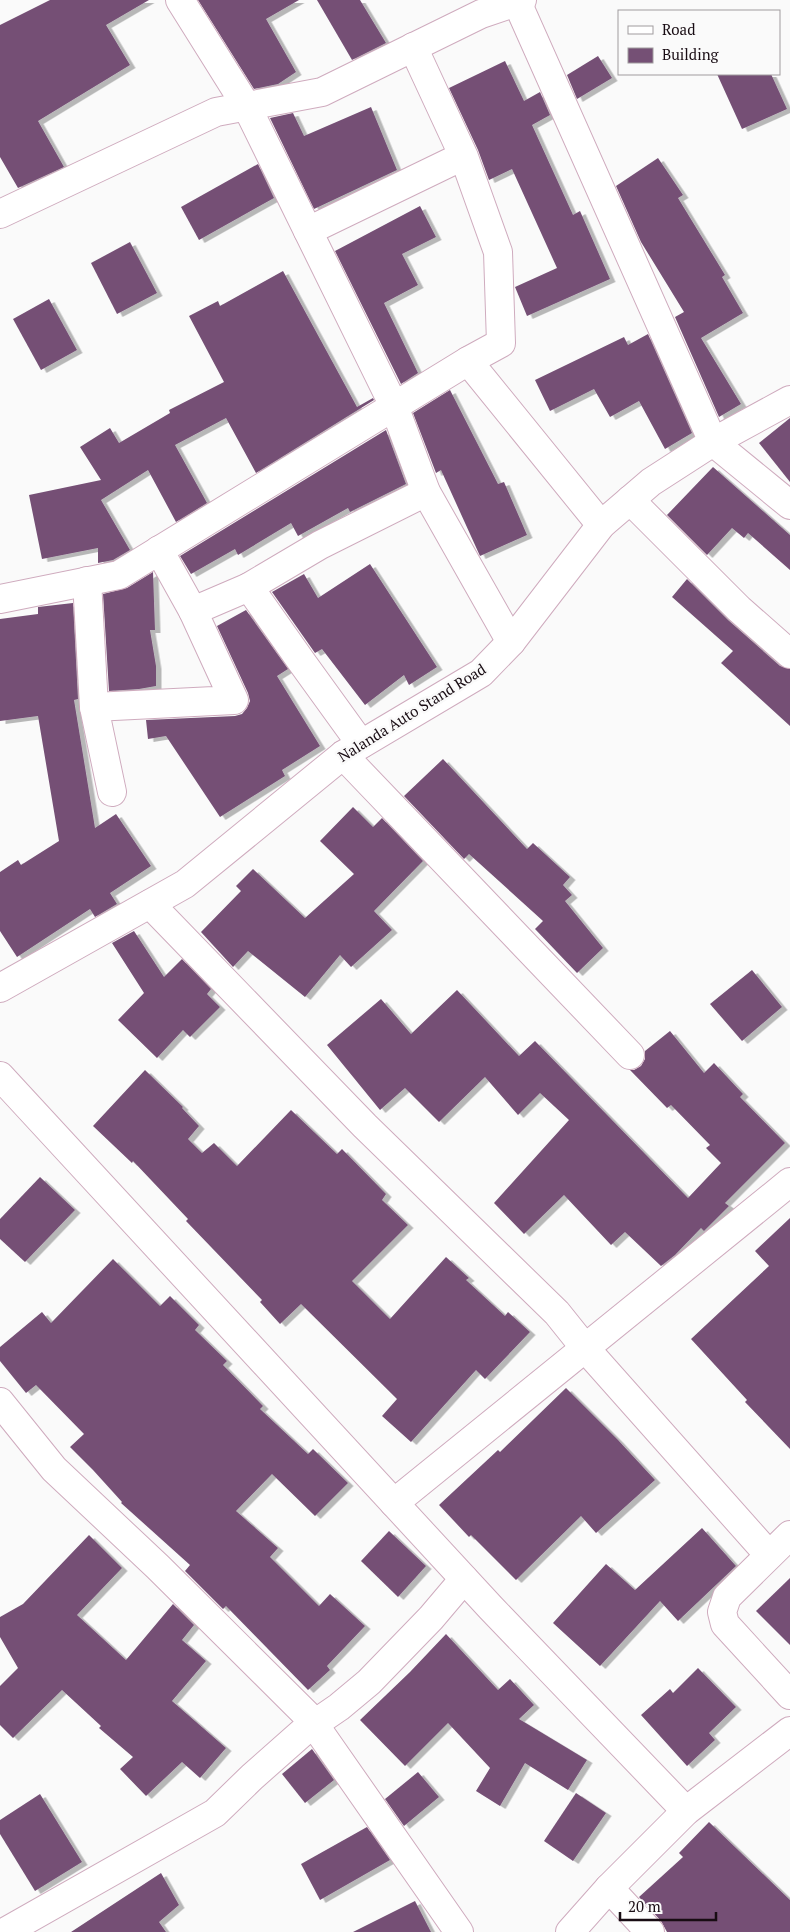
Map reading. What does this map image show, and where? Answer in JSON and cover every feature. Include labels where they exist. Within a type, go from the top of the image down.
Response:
[{"type":"street","points":[[180,0],[247,107],[394,406],[426,492],[511,642]]},
{"type":"street","points":[[0,214],[216,112],[322,92],[504,3],[712,442],[790,505]]},
{"type":"street","points":[[0,599],[119,575],[468,361],[501,343],[498,252],[463,156],[413,47]]},
{"type":"street","points":[[308,232],[463,156]]},
{"type":"street","points":[[468,361],[601,525]]},
{"type":"street","name":"Nalanda Auto Stand Road","points":[[0,988],[185,884],[352,750],[481,673],[511,642],[601,525],[651,482],[712,442],[790,400]]},
{"type":"street","points":[[193,610],[249,586],[320,545],[426,492]]},
{"type":"street","points":[[630,500],[740,609],[790,654]]},
{"type":"street","points":[[94,707],[234,700],[193,610],[159,550]]},
{"type":"street","points":[[87,581],[94,707],[112,792]]},
{"type":"street","points":[[249,586],[301,661],[352,750],[630,1055]]},
{"type":"street","points":[[150,904],[365,1126],[557,1313],[769,1555]]},
{"type":"street","points":[[0,1076],[464,1579],[686,1811]]},
{"type":"street","points":[[394,1503],[790,1182]]},
{"type":"street","points":[[0,1402],[54,1470],[158,1567],[309,1717],[460,1932]]},
{"type":"street","points":[[790,1535],[727,1597],[722,1612],[725,1624],[790,1695]]},
{"type":"street","points":[[5,1932],[216,1813],[252,1777],[304,1731],[339,1707],[369,1682],[431,1618],[464,1579]]},
{"type":"street","points":[[570,1932],[609,1888],[686,1811],[790,1731]]},
{"type":"street","points":[[609,1888],[650,1932]]},
{"type":"building","points":[[50,0],[149,0],[106,25],[130,65],[38,121],[64,167],[18,188],[0,157],[0,25]]},
{"type":"building","points":[[198,0],[299,0],[266,19],[296,72],[278,84],[254,89]]},
{"type":"building","points":[[317,0],[360,0],[386,43],[352,60]]},
{"type":"building","points":[[598,56],[612,78],[577,99],[567,75]]},
{"type":"building","points":[[505,61],[524,101],[540,92],[550,115],[532,125],[573,215],[580,211],[610,279],[527,316],[515,287],[557,268],[512,169],[489,180],[478,150],[449,88]]},
{"type":"building","points":[[717,75],[771,75],[787,109],[742,129]]},
{"type":"building","points":[[371,107],[397,170],[314,209],[270,118],[293,113],[304,136]]},
{"type":"building","points":[[658,158],[683,195],[678,198],[725,275],[722,277],[743,313],[701,338],[741,404],[719,417],[675,317],[684,312],[641,242],[616,186]]},
{"type":"building","points":[[258,164],[274,198],[199,240],[181,207]]},
{"type":"building","points":[[420,206],[436,237],[402,254],[418,285],[384,303],[418,373],[401,384],[335,251]]},
{"type":"building","points":[[130,242],[157,293],[117,314],[91,263]]},
{"type":"building","points":[[283,271],[357,407],[373,398],[374,400],[256,473],[226,418],[175,445],[207,503],[176,522],[148,470],[101,500],[130,550],[113,560],[98,563],[98,548],[42,559],[29,495],[101,480],[80,447],[110,428],[119,443],[170,413],[169,410],[224,382],[189,316],[218,301],[220,306]]},
{"type":"building","points":[[49,299],[77,350],[41,370],[13,319]]},
{"type":"building","points":[[648,334],[692,433],[665,449],[639,401],[610,417],[594,389],[550,411],[535,380],[624,337],[628,345]]},
{"type":"building","points":[[450,390],[498,484],[504,482],[527,535],[480,556],[441,470],[436,473],[413,413]]},
{"type":"building","points":[[790,418],[790,482],[759,443]]},
{"type":"building","points":[[386,430],[406,484],[350,512],[348,508],[298,536],[291,523],[238,555],[235,549],[191,574],[180,556]]},
{"type":"building","points":[[713,467],[790,535],[790,570],[748,533],[744,538],[732,528],[707,555],[667,515]]},
{"type":"building","points":[[370,564],[437,667],[409,685],[404,675],[365,705],[322,649],[315,653],[272,592],[304,574],[318,598]]},
{"type":"building","points":[[153,572],[155,630],[150,630],[156,666],[156,686],[109,691],[103,594],[127,588]]},
{"type":"building","points":[[687,579],[728,620],[780,666],[790,669],[790,726],[721,663],[733,651],[672,597]]},
{"type":"building","points":[[73,603],[78,699],[74,700],[95,828],[116,814],[151,866],[110,893],[117,904],[95,917],[90,909],[17,957],[0,931],[0,872],[18,860],[21,865],[59,841],[38,716],[0,721],[0,619],[38,614],[38,607]]},
{"type":"building","points":[[246,610],[288,669],[277,676],[320,746],[282,770],[285,776],[220,817],[166,736],[148,739],[146,720],[235,716],[242,714],[250,701],[248,693],[217,626]]},
{"type":"building","points":[[443,759],[527,849],[533,843],[570,877],[563,885],[572,895],[565,901],[603,948],[577,973],[535,929],[543,921],[469,854],[464,859],[404,796]]},
{"type":"building","points":[[353,807],[373,827],[382,818],[423,861],[374,911],[392,930],[351,967],[340,955],[305,997],[248,951],[233,967],[201,932],[241,891],[236,886],[253,869],[305,918],[354,874],[320,841]]},
{"type":"building","points":[[134,931],[164,977],[182,959],[211,989],[207,994],[220,1007],[190,1037],[183,1030],[157,1058],[118,1020],[144,993],[112,943]]},
{"type":"building","points":[[752,970],[782,1007],[742,1041],[710,1004]]},
{"type":"building","points":[[457,990],[519,1056],[535,1041],[688,1198],[721,1163],[706,1148],[710,1145],[671,1105],[667,1108],[630,1070],[641,1066],[645,1059],[645,1051],[670,1031],[704,1073],[714,1063],[743,1094],[740,1097],[785,1143],[725,1203],[729,1206],[704,1231],[701,1228],[675,1255],[661,1266],[625,1232],[611,1245],[564,1195],[524,1234],[494,1203],[569,1120],[540,1093],[518,1115],[485,1077],[439,1122],[405,1088],[380,1110],[327,1045],[381,999],[411,1034]]},
{"type":"building","points":[[145,1070],[183,1107],[199,1126],[188,1139],[202,1153],[214,1143],[237,1166],[291,1110],[337,1154],[342,1149],[386,1194],[382,1200],[408,1225],[352,1281],[390,1319],[446,1257],[469,1278],[466,1280],[505,1316],[508,1312],[530,1332],[485,1379],[476,1370],[411,1442],[382,1416],[397,1399],[301,1304],[280,1324],[260,1302],[262,1300],[186,1221],[188,1219],[133,1161],[132,1163],[93,1126]]},
{"type":"building","points":[[40,1177],[75,1210],[25,1262],[0,1239],[0,1219]]},
{"type":"building","points":[[790,1218],[790,1449],[745,1402],[747,1400],[691,1339],[769,1266],[755,1251]]},
{"type":"building","points":[[113,1259],[160,1306],[170,1296],[199,1325],[195,1330],[227,1361],[223,1365],[263,1406],[260,1409],[308,1454],[313,1449],[348,1483],[315,1516],[272,1474],[236,1511],[278,1548],[270,1557],[319,1606],[330,1594],[365,1626],[327,1666],[330,1670],[308,1690],[226,1606],[223,1609],[185,1571],[190,1565],[121,1503],[93,1470],[70,1447],[84,1434],[36,1385],[26,1393],[0,1361],[0,1347],[42,1312],[51,1323]]},
{"type":"building","points":[[566,1388],[655,1480],[596,1533],[581,1516],[516,1580],[471,1535],[469,1537],[439,1505],[498,1450],[500,1452]]},
{"type":"building","points":[[702,1528],[736,1566],[678,1621],[660,1601],[600,1666],[553,1623],[606,1564],[635,1590]]},
{"type":"building","points":[[389,1531],[426,1566],[398,1597],[361,1561]]},
{"type":"building","points":[[89,1535],[122,1568],[77,1615],[126,1660],[173,1604],[194,1625],[182,1640],[206,1661],[172,1701],[226,1748],[200,1778],[182,1762],[146,1796],[120,1769],[133,1757],[99,1728],[101,1726],[62,1690],[13,1738],[0,1725],[0,1686],[18,1668],[0,1637],[0,1617],[23,1604]]},
{"type":"building","points":[[790,1578],[790,1645],[756,1611]]},
{"type":"building","points":[[446,1634],[498,1690],[510,1679],[534,1705],[519,1719],[587,1760],[568,1790],[525,1763],[500,1806],[476,1791],[490,1768],[448,1723],[405,1766],[360,1720]]},
{"type":"building","points":[[698,1668],[736,1707],[709,1733],[715,1740],[687,1766],[641,1715],[670,1689],[673,1693]]},
{"type":"building","points":[[312,1749],[334,1780],[305,1803],[282,1774]]},
{"type":"building","points":[[418,1772],[439,1797],[404,1826],[385,1799]]},
{"type":"building","points":[[576,1793],[606,1813],[573,1861],[544,1841]]},
{"type":"building","points":[[40,1794],[82,1862],[35,1891],[0,1834],[0,1820]]},
{"type":"building","points":[[709,1822],[790,1900],[790,1932],[667,1932],[661,1921],[639,1897],[683,1857],[679,1853]]},
{"type":"building","points":[[367,1827],[390,1860],[320,1900],[301,1864]]},
{"type":"building","points":[[161,1873],[179,1905],[159,1922],[166,1932],[71,1932]]},
{"type":"building","points":[[415,1901],[431,1932],[353,1932]]}]
